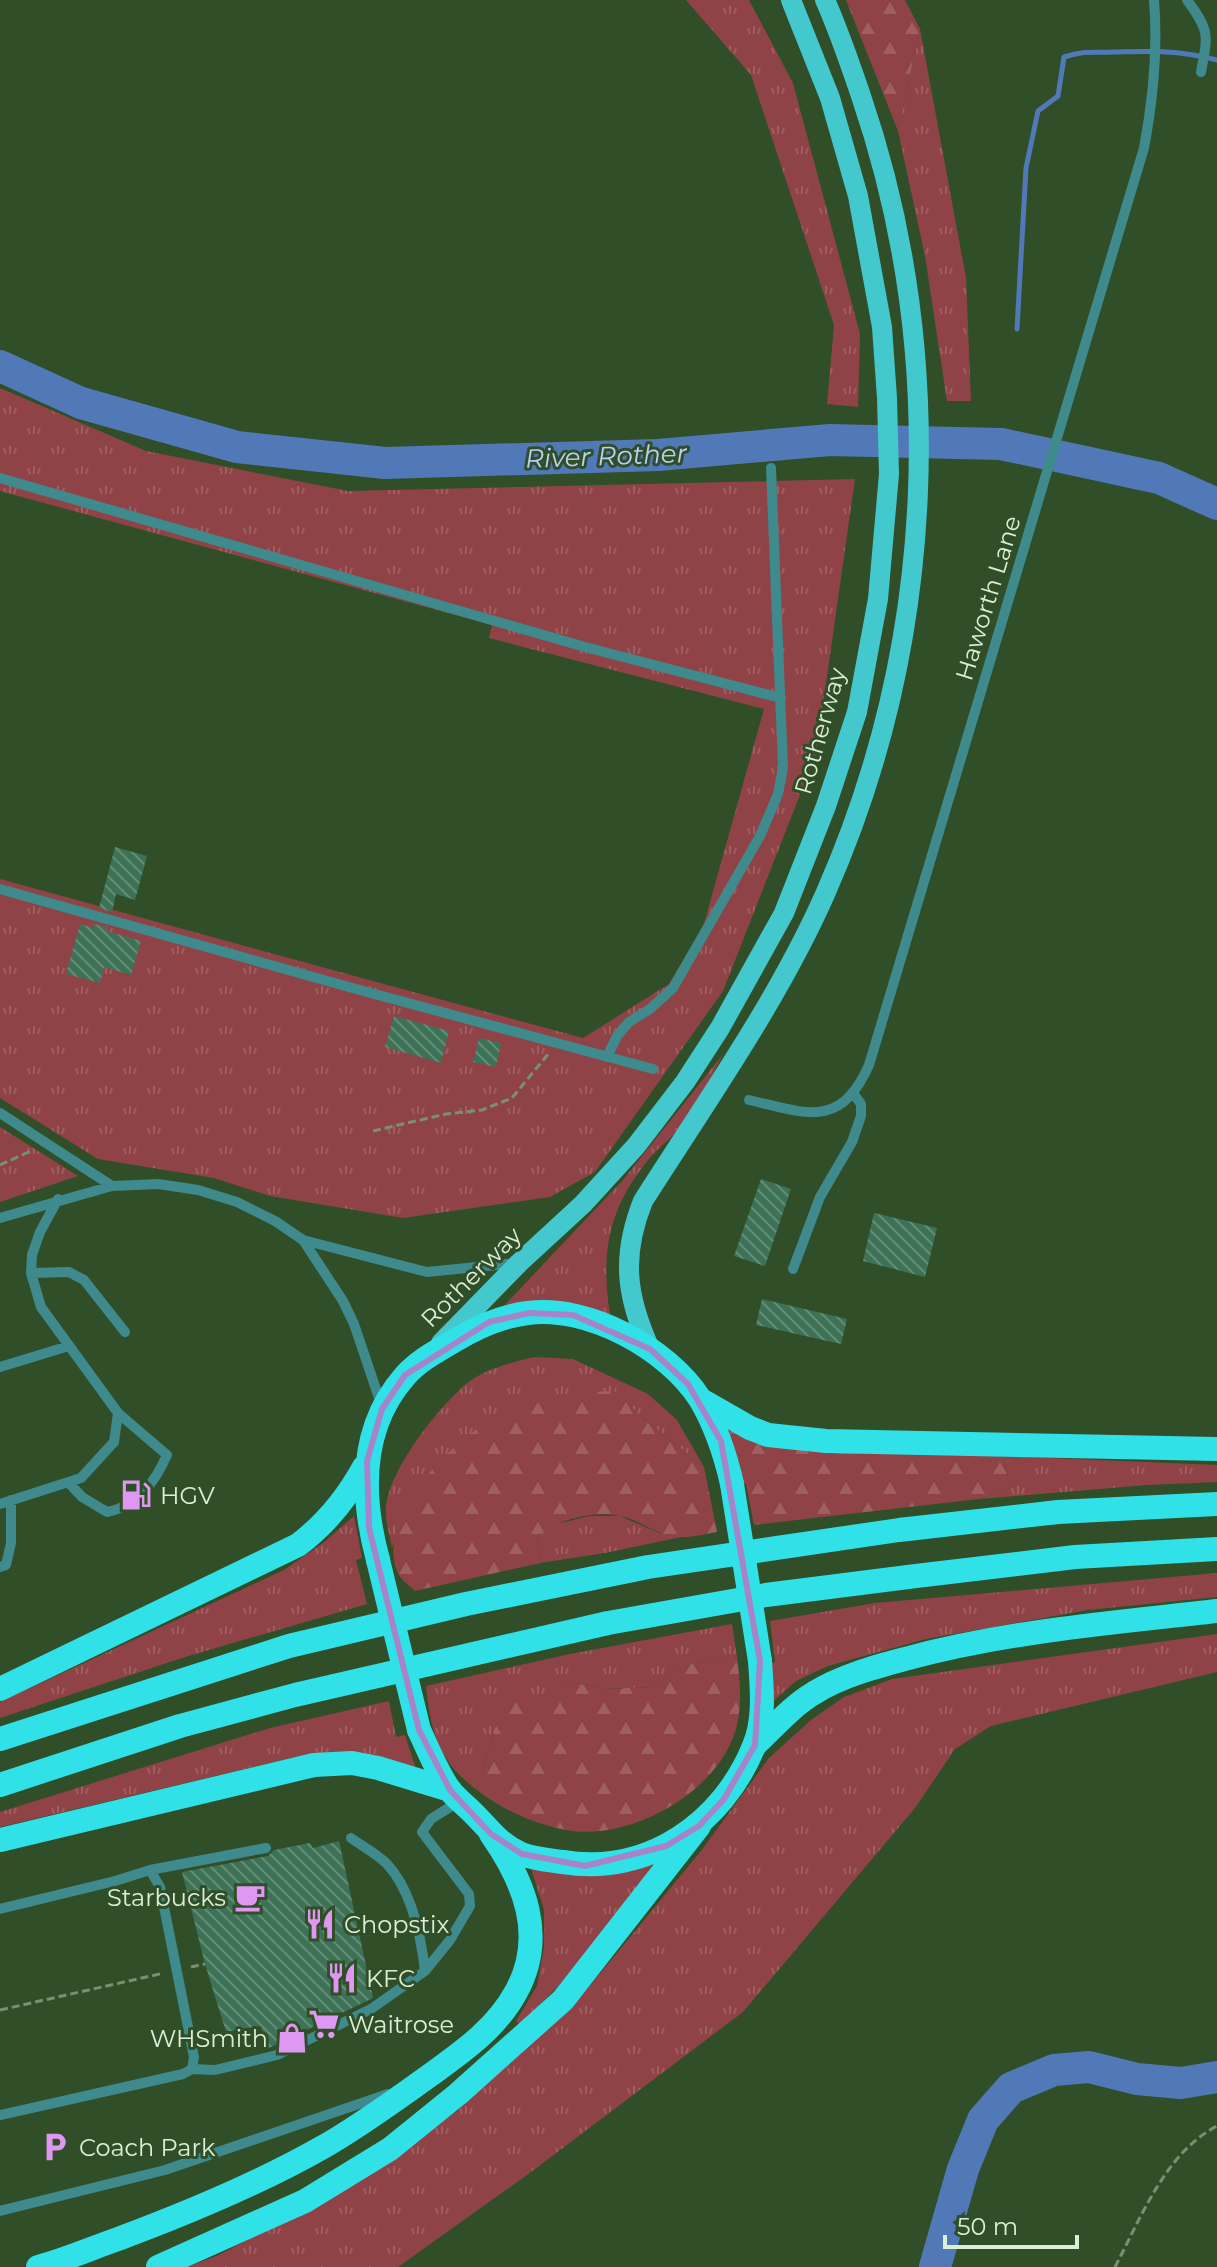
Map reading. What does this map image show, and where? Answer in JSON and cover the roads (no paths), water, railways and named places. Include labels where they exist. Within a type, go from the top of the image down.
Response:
[{"type":"highway","points":[[38,2267],[162,2223],[325,2146],[475,2042],[517,1991],[525,1970],[531,1934],[527,1899],[519,1878],[491,1834],[455,1796],[419,1730],[369,1528],[367,1461],[382,1409],[405,1375],[430,1355],[489,1322],[529,1313],[573,1315],[626,1335],[650,1349],[688,1384],[699,1398],[721,1441],[732,1484],[760,1661],[762,1692],[755,1745],[724,1799],[699,1826],[563,2000],[458,2094],[390,2149],[305,2201],[158,2267]]},
{"type":"highway","points":[[699,1398],[768,1435],[826,1441],[1217,1449]]},
{"type":"highway","points":[[0,1689],[298,1545],[314,1533],[347,1498],[367,1461]]},
{"type":"highway","points":[[0,1739],[289,1646],[466,1604],[648,1567],[899,1530],[1058,1512],[1217,1504]]},
{"type":"highway","points":[[0,1785],[180,1726],[266,1703],[608,1623],[766,1595],[916,1576],[1075,1557],[1217,1549]]},
{"type":"highway","points":[[755,1745],[797,1705],[816,1692],[887,1664],[946,1648],[1024,1634],[1217,1611]]},
{"type":"highway","points":[[0,1840],[314,1765],[352,1763],[378,1768],[455,1796]]},
{"type":"highway","points":[[491,1834],[522,1854],[585,1866],[640,1857],[699,1826]]},
{"type":"main road","name":"Rotherway","points":[[430,1355],[519,1263],[583,1204],[636,1146],[685,1082],[720,1028],[784,913],[826,806],[857,712],[878,599],[889,474],[882,327],[858,196],[830,98],[791,0]]},
{"type":"main road","points":[[650,1349],[637,1319],[628,1276],[627,1253],[636,1220],[643,1201],[800,946],[826,891],[858,811],[883,729],[904,629],[920,476],[918,397],[906,267],[886,177],[837,26],[825,0]]},
{"type":"lane","name":"Haworth Lane","points":[[853,1093],[869,1065],[1144,148],[1151,113],[1156,31],[1154,0]]},
{"type":"lane","points":[[1187,0],[1203,22],[1207,40],[1201,72]]},
{"type":"lane","points":[[607,1057],[617,1036],[629,1022],[650,1009],[673,988],[760,836],[778,794],[783,768],[771,468]]},
{"type":"lane","points":[[0,478],[585,647],[781,698]]},
{"type":"lane","points":[[0,889],[653,1069]]},
{"type":"lane","points":[[749,1100],[825,1113],[853,1093],[861,1104],[861,1116],[852,1142],[820,1197],[793,1269]]},
{"type":"lane","points":[[0,1113],[112,1186]]},
{"type":"lane","points":[[0,1218],[112,1186],[158,1184],[198,1190],[237,1202],[275,1221],[303,1240],[427,1272],[519,1263]]},
{"type":"lane","points":[[58,1199],[40,1232],[32,1255],[31,1273],[41,1307],[118,1413],[167,1455],[154,1483],[119,1510],[107,1512],[82,1497],[68,1482]]},
{"type":"lane","points":[[303,1240],[343,1301],[354,1324],[382,1409]]},
{"type":"lane","points":[[31,1273],[69,1272],[84,1280],[125,1332]]},
{"type":"lane","points":[[0,1367],[69,1346]]},
{"type":"lane","points":[[0,1567],[6,1565],[11,1543],[5,1502],[81,1478],[114,1442],[118,1413]]},
{"type":"lane","points":[[0,2115],[112,2092],[192,2069],[215,2070],[277,2055],[371,2009],[425,1971],[450,1940],[470,1906],[469,1894],[422,1832],[455,1796]]},
{"type":"lane","points":[[351,1838],[387,1864],[408,1899],[423,1949],[425,1971]]},
{"type":"lane","points":[[0,1909],[150,1870],[266,1848]]},
{"type":"lane","points":[[150,1870],[160,1887],[194,2057],[192,2069]]},
{"type":"lane","points":[[0,2211],[165,2170],[255,2141],[316,2116],[415,2085]]},
{"type":"waterway","points":[[1017,329],[1026,168],[1038,111],[1058,96],[1064,57],[1089,52],[1154,51],[1217,60]]},
{"type":"waterway","name":"River Rother","points":[[0,366],[81,403],[237,447],[385,463],[658,455],[830,440],[1001,444],[1159,478],[1217,504]]},
{"type":"waterway","name":"River Rother","points":[[935,2267],[963,2169],[983,2120],[1011,2088],[1054,2070],[1089,2067],[1137,2079],[1181,2083],[1217,2077]]},
{"type":"place","name":"HGV","points":[[136,1495]]},
{"type":"place","name":"Starbucks","points":[[250,1897]]},
{"type":"place","name":"Chopstix","points":[[320,1924]]},
{"type":"place","name":"KFC","points":[[342,1978]]},
{"type":"place","name":"Waitrose","points":[[324,2024]]},
{"type":"place","name":"WHSmith","points":[[292,2038]]},
{"type":"place","name":"Coach Park","points":[[55,2147]]}]
